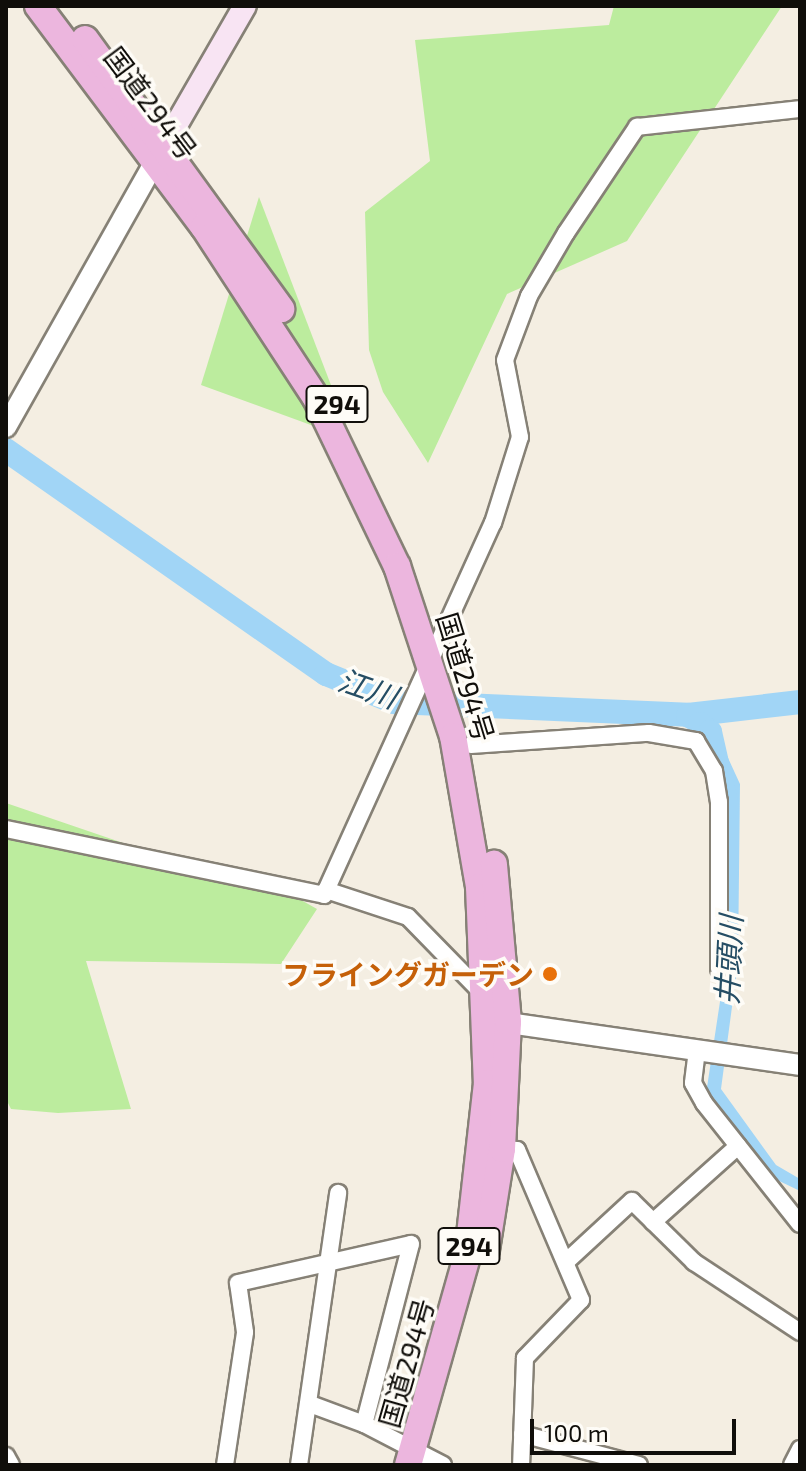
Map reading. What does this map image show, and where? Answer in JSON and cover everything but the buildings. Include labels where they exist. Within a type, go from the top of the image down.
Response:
[{"type":"highway","name":"国道294号","points":[[38,6],[160,152]]},
{"type":"highway","name":"国道294号","points":[[60,6],[160,152],[316,398],[380,523],[436,646],[438,692],[464,739],[497,887],[494,1013],[473,1222],[424,1460]]},
{"type":"highway","name":"国道294号","points":[[424,1460],[471,1314],[502,1149],[494,1013]]},
{"type":"main road","points":[[160,152],[245,6]]},
{"type":"street","points":[[326,890],[401,725],[438,692],[436,646],[493,523],[520,437],[505,360],[524,309],[637,127],[800,109]]},
{"type":"street","points":[[10,420],[160,152]]},
{"type":"street","points":[[464,739],[649,733],[696,741],[714,771],[719,802],[719,969]]},
{"type":"street","points":[[6,829],[326,890],[408,917],[436,940],[468,987],[494,1013],[800,1065]]},
{"type":"street","points":[[701,1050],[693,1083],[800,1224]]},
{"type":"street","points":[[653,1222],[738,1146]]},
{"type":"street","points":[[502,1149],[517,1150],[568,1260],[581,1300],[525,1358],[521,1465]]},
{"type":"street","points":[[299,1465],[332,1264],[338,1193]]},
{"type":"street","points":[[568,1260],[632,1201],[694,1262],[800,1332]]},
{"type":"street","points":[[225,1465],[245,1332],[238,1283],[411,1244],[364,1424]]},
{"type":"street","points":[[310,1404],[364,1424],[424,1460]]},
{"type":"street","points":[[522,1434],[613,1461],[639,1465]]},
{"type":"street","points":[[792,1465],[800,1449]]},
{"type":"street","points":[[6,1456],[11,1465]]},
{"type":"green space","points":[[614,6],[782,6],[627,241],[507,294],[428,463],[383,392],[369,350],[365,212],[430,161],[415,40],[609,25]]},
{"type":"green space","points":[[259,197],[352,440],[201,385]]},
{"type":"green space","points":[[6,803],[132,846],[255,874],[317,909],[281,964],[86,961],[131,1109],[58,1113],[11,1109],[6,1099]]},
{"type":"water","points":[[712,723],[740,784],[738,962],[721,1089],[776,1165],[800,1179],[800,1191],[773,1178],[706,1094],[726,962],[723,768],[706,739],[679,724]]},
{"type":"waterway","name":"江川","points":[[6,450],[326,674],[394,702],[688,715],[800,702]]},
{"type":"waterway","name":"井頭川","points":[[700,724],[710,732],[727,807]]},
{"type":"place","name":"フライングガーデン","points":[[550,974]]}]
